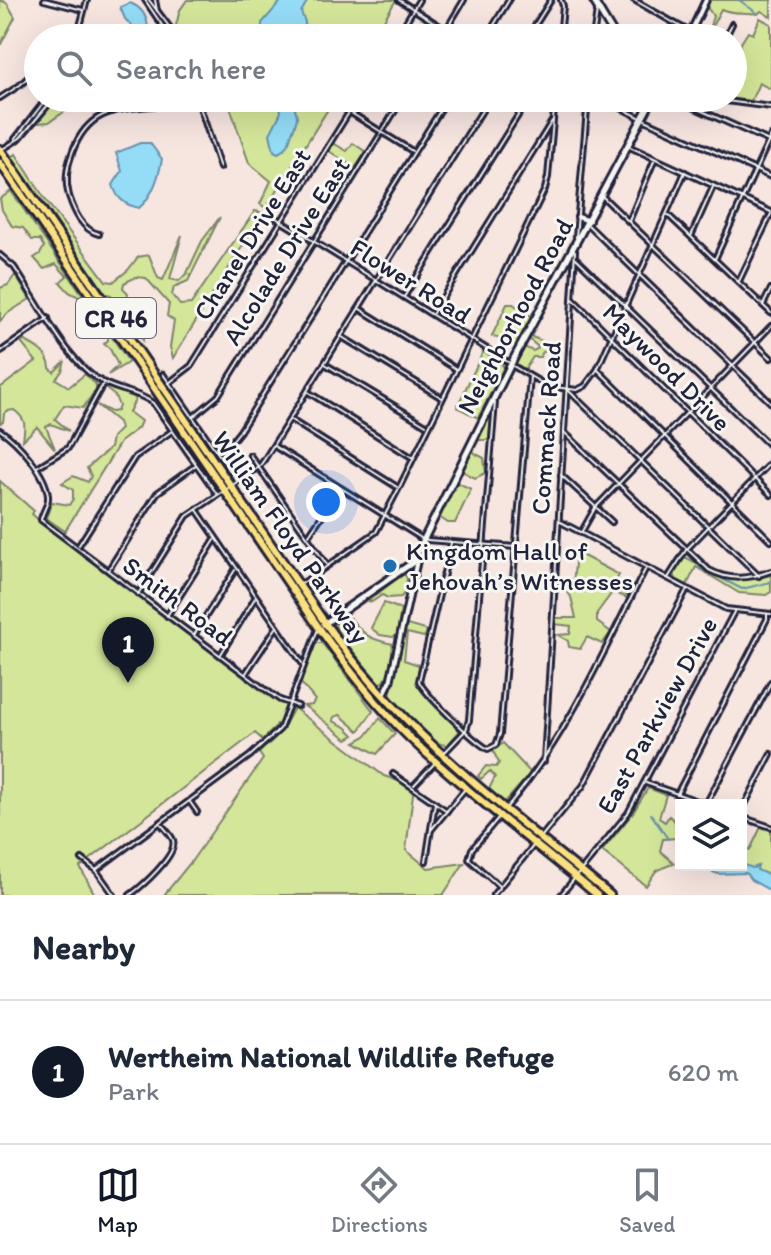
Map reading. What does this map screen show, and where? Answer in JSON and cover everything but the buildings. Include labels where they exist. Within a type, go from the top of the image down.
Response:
[{"type":"highway","name":"William Floyd Parkway","points":[[0,150],[299,586],[327,640],[382,709],[578,874],[610,895]]},
{"type":"highway","name":"William Floyd Parkway","points":[[0,163],[231,487],[322,626],[439,759],[467,787],[503,812]]},
{"type":"highway","name":"William Floyd Parkway","points":[[578,874],[597,895]]},
{"type":"main road","points":[[593,0],[606,24]]},
{"type":"main road","name":"Neighborhood Road","points":[[322,626],[409,566],[418,554],[494,397],[646,112]]},
{"type":"street","points":[[44,0],[84,10]]},
{"type":"street","points":[[80,24],[87,0]]},
{"type":"street","points":[[147,0],[167,24]]},
{"type":"street","points":[[147,0],[160,24]]},
{"type":"street","points":[[155,0],[157,12]]},
{"type":"street","points":[[399,0],[437,24]]},
{"type":"street","points":[[404,24],[419,0]]},
{"type":"street","points":[[450,24],[464,0]]},
{"type":"street","points":[[494,24],[509,0]]},
{"type":"street","points":[[536,24],[551,0]]},
{"type":"street","points":[[561,0],[561,24]]},
{"type":"street","points":[[634,0],[672,24]]},
{"type":"street","points":[[694,24],[703,1]]},
{"type":"street","points":[[595,24],[597,10]]},
{"type":"street","points":[[0,98],[24,81]]},
{"type":"street","points":[[747,104],[771,107]]},
{"type":"street","points":[[15,140],[36,112]]},
{"type":"street","points":[[0,150],[29,129],[43,112]]},
{"type":"street","points":[[99,234],[92,233],[78,217],[67,191],[70,160],[76,143],[88,126],[109,112]]},
{"type":"street","points":[[202,112],[220,168]]},
{"type":"street","points":[[350,112],[414,152]]},
{"type":"street","name":"Chanel Drive East","points":[[169,383],[191,366],[350,112]]},
{"type":"street","name":"Alcolade Drive East","points":[[193,417],[218,396],[394,112]]},
{"type":"street","points":[[217,452],[236,437],[439,112]]},
{"type":"street","points":[[138,594],[187,516],[259,467],[481,112]]},
{"type":"street","points":[[404,297],[520,112]]},
{"type":"street","points":[[299,586],[376,532],[545,189],[554,112]]},
{"type":"street","name":"Commack Road","points":[[544,761],[574,247],[587,112]]},
{"type":"street","points":[[628,112],[771,177]]},
{"type":"street","points":[[704,112],[770,142]]},
{"type":"street","points":[[432,314],[553,120]]},
{"type":"street","points":[[715,259],[771,136]]},
{"type":"street","points":[[628,146],[771,213],[739,282]]},
{"type":"street","points":[[629,221],[655,160]]},
{"type":"street","points":[[567,389],[577,390],[585,386],[597,370],[685,172]]},
{"type":"street","points":[[691,236],[713,186]]},
{"type":"street","points":[[602,196],[771,358]]},
{"type":"street","name":"Flower Road","points":[[268,213],[530,377],[547,386],[567,389]]},
{"type":"street","points":[[667,214],[771,313]]},
{"type":"street","points":[[578,217],[588,223],[771,403]]},
{"type":"street","points":[[0,255],[14,267],[80,365],[104,383],[148,399],[218,495]]},
{"type":"street","points":[[575,257],[771,447]]},
{"type":"street","points":[[763,305],[771,289]]},
{"type":"street","name":"Maywood Drive","points":[[572,299],[771,495]]},
{"type":"street","points":[[359,308],[456,369]]},
{"type":"street","points":[[0,352],[48,318]]},
{"type":"street","points":[[581,533],[595,508],[771,326]]},
{"type":"street","points":[[341,336],[443,399]]},
{"type":"street","points":[[324,363],[427,426]]},
{"type":"street","points":[[597,370],[771,541]]},
{"type":"street","points":[[163,374],[217,452],[231,487]]},
{"type":"street","points":[[451,543],[420,685],[488,749],[492,748],[500,734],[530,377]]},
{"type":"street","points":[[0,430],[21,447],[35,469],[61,455],[71,445],[104,383]]},
{"type":"street","points":[[567,389],[759,576]]},
{"type":"street","points":[[307,392],[413,458]]},
{"type":"street","points":[[414,786],[466,730],[494,397]]},
{"type":"street","points":[[290,420],[399,488]]},
{"type":"street","points":[[78,547],[135,457],[173,431]]},
{"type":"street","points":[[563,432],[686,550],[715,573],[742,579],[771,571]]},
{"type":"street","points":[[273,445],[339,489],[424,539],[516,547]]},
{"type":"street","points":[[250,455],[327,566]]},
{"type":"street","points":[[668,579],[686,550],[771,462]]},
{"type":"street","points":[[108,570],[157,493],[197,465]]},
{"type":"street","name":"Smith Road","points":[[35,469],[48,496],[41,517],[220,656],[280,700],[298,706]]},
{"type":"street","points":[[560,474],[612,522]]},
{"type":"street","points":[[308,536],[339,489]]},
{"type":"street","points":[[196,509],[303,665]]},
{"type":"street","points":[[558,521],[734,612],[769,614],[677,794]]},
{"type":"street","points":[[167,616],[216,539]]},
{"type":"street","points":[[411,577],[418,554]]},
{"type":"street","points":[[383,697],[390,682],[411,577],[409,566]]},
{"type":"street","points":[[500,887],[469,859],[472,849],[544,761],[646,568]]},
{"type":"street","points":[[193,636],[236,569]]},
{"type":"street","points":[[493,895],[583,786],[687,589]]},
{"type":"street","points":[[220,656],[256,597]]},
{"type":"street","name":"East Parkview Drive","points":[[561,895],[628,813],[734,612]]},
{"type":"street","points":[[96,870],[273,736],[284,722],[312,640],[322,626]]},
{"type":"street","points":[[246,674],[276,627]]},
{"type":"street","points":[[312,640],[318,636],[327,640]]},
{"type":"street","points":[[711,799],[771,682]]},
{"type":"street","points":[[747,802],[771,754]]},
{"type":"street","points":[[393,774],[447,811]]},
{"type":"street","points":[[645,783],[692,799]]},
{"type":"street","points":[[430,831],[467,787]]},
{"type":"street","points":[[189,801],[197,812]]},
{"type":"street","points":[[426,861],[435,803]]},
{"type":"street","points":[[747,816],[770,826]]},
{"type":"street","points":[[130,895],[149,880],[173,847],[173,839],[161,823]]},
{"type":"street","points":[[82,859],[96,870],[114,895]]},
{"type":"green space","points":[[0,0],[7,3],[15,17],[0,46]]},
{"type":"green space","points":[[187,0],[396,0],[381,24],[176,24]]},
{"type":"green space","points":[[709,0],[771,0],[771,17],[761,11],[758,14],[721,9],[711,24],[713,16],[707,7]]},
{"type":"green space","points":[[760,18],[771,24],[771,89],[759,83],[751,101],[747,101],[747,34],[753,34]]},
{"type":"green space","points":[[46,112],[64,112],[49,122],[38,123]]},
{"type":"green space","points":[[232,112],[326,112],[266,208],[260,204],[271,181],[249,163]]},
{"type":"green space","points":[[333,143],[347,151],[353,143],[366,152],[355,168],[329,151]]},
{"type":"green space","points":[[16,154],[47,202],[106,281],[113,282],[138,257],[149,255],[158,278],[163,280],[182,235],[170,279],[179,281],[187,273],[202,241],[220,217],[188,281],[174,287],[172,295],[180,305],[191,304],[255,211],[263,213],[173,358],[170,347],[174,321],[167,316],[169,304],[146,278],[136,277],[124,283],[123,288],[128,293],[126,304],[143,325],[143,340],[111,295],[106,294],[12,157]]},
{"type":"green space","points":[[11,191],[129,362],[108,375],[118,365],[104,344],[108,334],[94,329],[93,323],[78,311],[81,303],[79,297],[60,282],[67,276],[56,264],[44,269],[34,258],[44,247],[40,240],[32,240],[23,228],[12,226],[2,210],[0,199]]},
{"type":"green space","points":[[15,275],[30,299],[0,321],[0,288],[8,285]]},
{"type":"green space","points":[[507,304],[513,304],[532,317],[516,345],[492,336]]},
{"type":"green space","points":[[532,337],[552,345],[550,351],[533,357],[525,369],[516,364],[524,347],[533,351],[537,349],[529,339]]},
{"type":"green space","points":[[23,340],[44,354],[54,372],[65,361],[56,379],[69,387],[85,374],[96,385],[83,408],[64,405],[55,419],[69,431],[51,424],[46,427],[55,449],[37,427],[23,440],[24,423],[14,410],[7,411],[0,423],[0,388],[36,361],[22,344]]},
{"type":"green space","points":[[483,352],[490,355],[486,366],[492,369],[499,361],[504,367],[478,418],[457,407]]},
{"type":"green space","points":[[108,387],[136,398],[129,412],[141,421],[138,428],[121,441],[65,531],[46,518],[52,502],[69,505],[73,499],[73,490],[62,483],[73,476],[88,482],[91,476],[87,468],[110,448],[112,437],[120,429],[118,422],[97,405],[111,412],[117,411],[119,406],[115,396],[106,389]]},
{"type":"green space","points":[[488,413],[491,417],[489,440],[479,440],[473,451],[484,458],[486,473],[475,478],[462,468]]},
{"type":"green space","points":[[0,481],[34,511],[32,514],[43,524],[289,706],[263,740],[255,733],[80,867],[95,895],[0,895]]},
{"type":"green space","points":[[456,482],[471,489],[455,523],[448,523],[439,517]]},
{"type":"green space","points":[[576,552],[619,575],[613,587],[628,596],[611,594],[597,613],[597,622],[611,632],[602,644],[587,637],[580,649],[569,647],[568,641],[558,635],[570,634],[571,626],[554,624],[555,618],[576,618],[571,597],[564,587],[573,585]]},
{"type":"green space","points":[[684,557],[730,579],[771,575],[771,592],[766,595],[739,593],[696,567],[687,585],[676,581],[674,572]]},
{"type":"green space","points":[[403,574],[407,577],[406,591],[401,597],[382,595],[372,602],[368,601]]},
{"type":"green space","points":[[384,603],[401,609],[397,635],[393,637],[380,635],[371,628]]},
{"type":"green space","points":[[407,617],[407,625],[428,631],[424,637],[407,633],[404,660],[419,665],[417,685],[458,728],[459,732],[447,745],[424,733],[390,696]]},
{"type":"green space","points":[[350,618],[368,636],[393,644],[390,670],[384,682],[379,683],[337,632],[335,624]]},
{"type":"green space","points":[[317,643],[322,643],[373,711],[359,731],[340,715],[334,717],[333,721],[354,735],[347,739],[304,706],[312,705],[315,700],[301,683]]},
{"type":"green space","points":[[294,708],[384,776],[414,786],[406,850],[428,868],[464,863],[443,895],[164,895],[191,862],[263,759],[259,753],[281,732]]},
{"type":"green space","points":[[380,718],[395,734],[377,754],[355,742],[366,736]]},
{"type":"green space","points":[[503,743],[531,773],[506,801],[489,789],[495,777],[490,771],[481,779],[478,776],[486,766],[496,767],[499,763],[493,751]]},
{"type":"green space","points":[[648,788],[666,795],[659,818],[665,822],[669,816],[675,821],[675,838],[663,839],[660,851],[674,863],[656,871],[646,886],[602,851],[633,813]]},
{"type":"green space","points":[[761,827],[771,830],[771,879],[747,867],[747,848],[750,850]]},
{"type":"water","points":[[282,0],[308,0],[301,12],[305,24],[262,23]]},
{"type":"water","points":[[130,3],[137,7],[147,24],[130,24],[120,7]]},
{"type":"water","points":[[281,112],[296,112],[288,145],[278,153],[274,151],[270,134]]},
{"type":"water","points":[[140,143],[150,143],[162,159],[155,185],[139,208],[122,201],[113,185],[122,171],[116,153]]},
{"type":"water","points":[[747,866],[758,866],[757,870],[769,875],[771,891],[751,880],[746,873],[718,874],[710,871],[747,871]]},
{"type":"waterway","points":[[739,0],[757,13]]},
{"type":"waterway","points":[[699,567],[742,589],[771,582]]},
{"type":"waterway","points":[[651,814],[668,839]]},
{"type":"place","name":"Kingdom Hall of Jehovah’s Witnesses","points":[[390,566]]},
{"type":"place","name":"Wertheim National Wildlife Refuge","points":[[128,683]]}]
